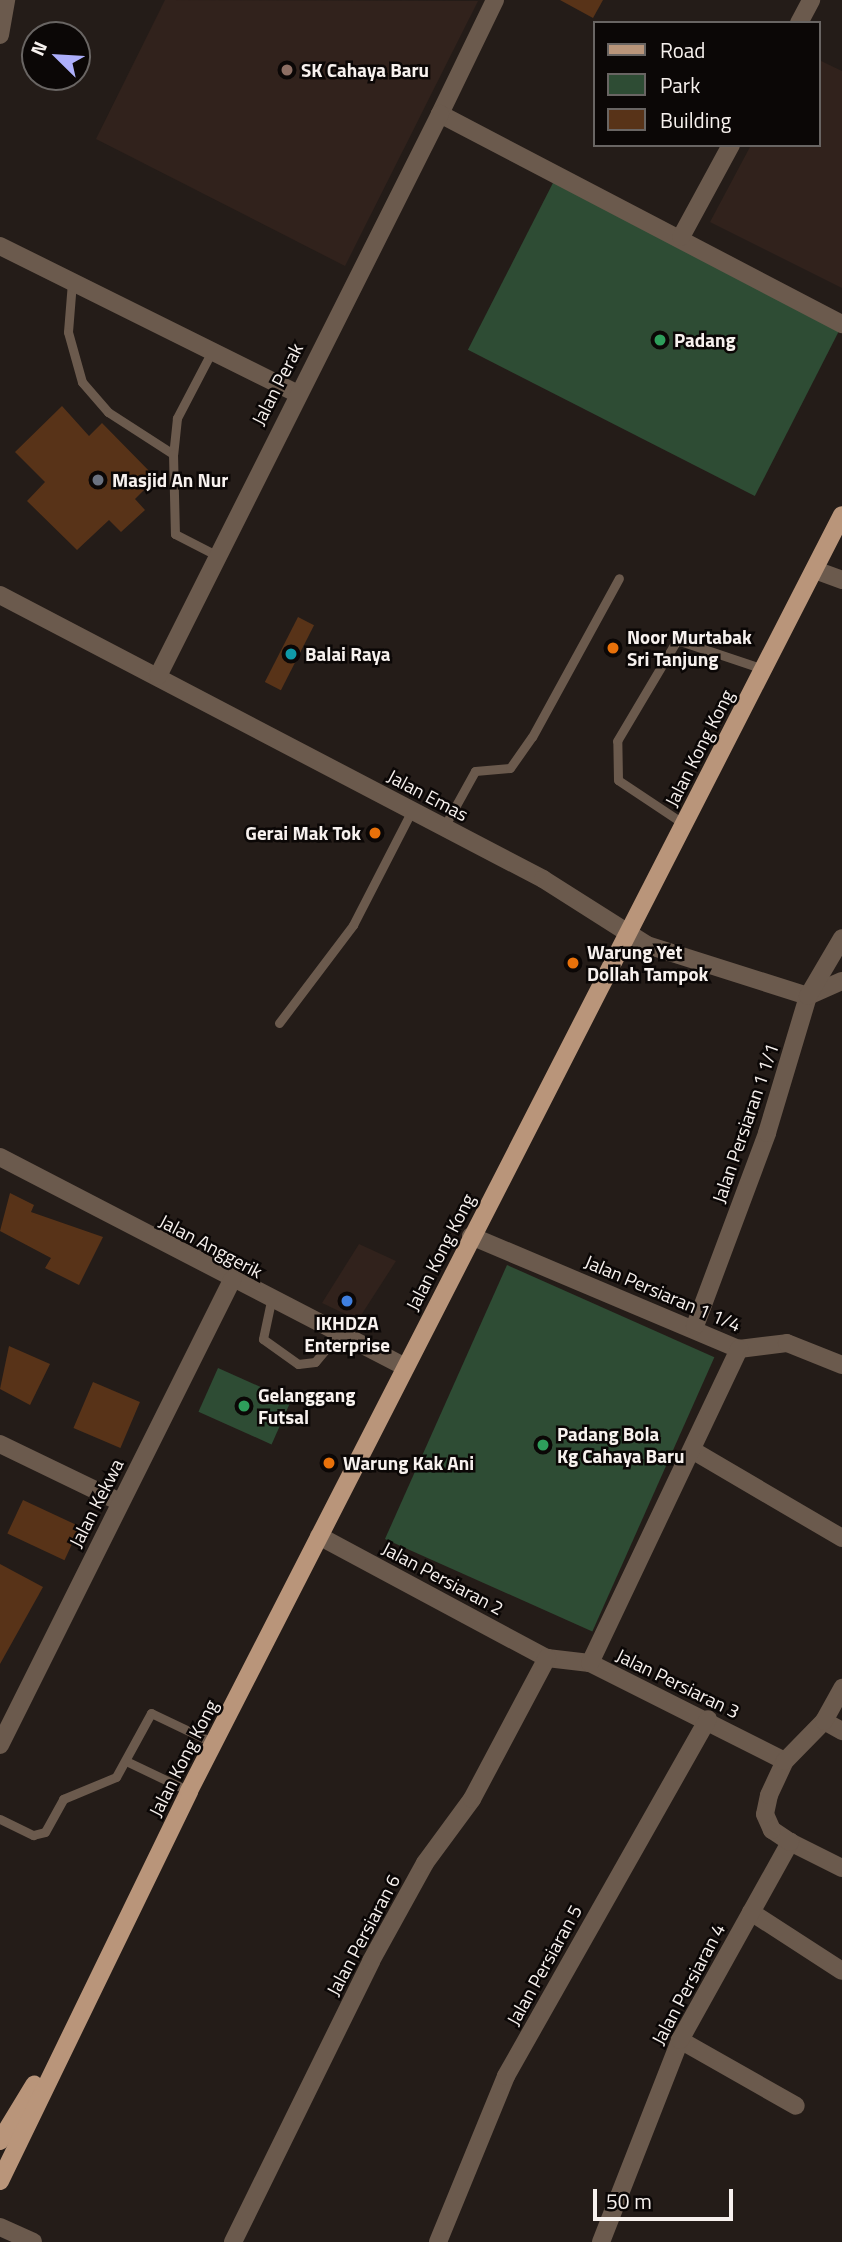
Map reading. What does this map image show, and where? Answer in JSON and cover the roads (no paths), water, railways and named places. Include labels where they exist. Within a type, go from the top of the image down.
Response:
[{"type":"main road","name":"Jalan Kong Kong","points":[[0,2181],[80,2011],[189,1791],[842,515]]},
{"type":"main road","name":"Jalan Kong Kong","points":[[0,2141],[80,2011]]},
{"type":"street","points":[[0,35],[6,0]]},
{"type":"street","name":"Jalan Perak","points":[[158,676],[296,393],[440,114],[495,0]]},
{"type":"street","points":[[800,21],[811,0]]},
{"type":"street","points":[[440,114],[681,237],[842,324]]},
{"type":"street","points":[[681,237],[730,147]]},
{"type":"street","points":[[0,246],[296,393]]},
{"type":"street","points":[[815,570],[842,580]]},
{"type":"street","name":"Jalan Emas","points":[[0,595],[444,827],[629,934],[808,996]]},
{"type":"street","name":"Jalan Persiaran 1 1/1","points":[[695,1326],[767,1133],[808,996],[842,938]]},
{"type":"street","points":[[808,996],[842,981]]},
{"type":"street","name":"Jalan Anggerik","points":[[0,1157],[337,1336],[405,1367]]},
{"type":"street","name":"Jalan Persiaran 1 1/4","points":[[471,1236],[695,1326],[739,1349],[787,1343],[842,1364]]},
{"type":"street","name":"Jalan Kekwa","points":[[0,1745],[232,1280]]},
{"type":"street","points":[[590,1663],[739,1349]]},
{"type":"street","points":[[0,1444],[120,1502]]},
{"type":"street","points":[[692,1450],[842,1538]]},
{"type":"street","name":"Jalan Persiaran 2","points":[[319,1536],[547,1657]]},
{"type":"street","name":"Jalan Persiaran 3","points":[[547,1657],[590,1663],[708,1719],[785,1761]]},
{"type":"street","name":"Jalan Persiaran 6","points":[[233,2242],[371,1961],[425,1863],[472,1799],[547,1657]]},
{"type":"street","points":[[842,1688],[824,1721],[785,1761],[765,1814],[772,1830],[842,1868]]},
{"type":"street","name":"Jalan Persiaran 5","points":[[438,2242],[506,2076],[708,1719]]},
{"type":"street","points":[[824,1721],[842,1731]]},
{"type":"street","name":"Jalan Persiaran 4","points":[[601,2242],[680,2040],[790,1842]]},
{"type":"street","points":[[751,1912],[842,1971]]},
{"type":"street","points":[[680,2040],[796,2106]]},
{"type":"street","points":[[0,2227],[33,2242]]},
{"type":"lane","points":[[72,282],[68,332],[82,382],[108,412],[173,454]]},
{"type":"lane","points":[[212,351],[177,418],[173,454],[175,534],[216,555]]},
{"type":"lane","points":[[444,827],[475,771],[510,768],[532,737],[619,578]]},
{"type":"lane","points":[[684,824],[618,780],[617,741],[677,640],[763,669]]},
{"type":"lane","points":[[279,1023],[353,925],[412,810]]},
{"type":"lane","points":[[271,1301],[263,1339],[298,1364],[315,1362],[337,1336]]},
{"type":"lane","points":[[0,1819],[39,1835],[63,1799],[106,1784],[126,1761],[151,1713],[214,1743]]},
{"type":"lane","points":[[126,1761],[189,1791]]},
{"type":"place","name":"SK Cahaya Baru","points":[[287,70]]},
{"type":"place","name":"Padang","points":[[660,340]]},
{"type":"place","name":"Masjid An Nur","points":[[98,480]]},
{"type":"place","name":"Noor Murtabak Sri Tanjung","points":[[613,648]]},
{"type":"place","name":"Balai Raya","points":[[291,654]]},
{"type":"place","name":"Gerai Mak Tok","points":[[375,833]]},
{"type":"place","name":"Warung Yet Dollah Tampok","points":[[573,963]]},
{"type":"place","name":"IKHDZA Enterprise","points":[[347,1301]]},
{"type":"place","name":"Gelanggang Futsal","points":[[244,1406]]},
{"type":"place","name":"Padang Bola Kg Cahaya Baru","points":[[543,1445]]},
{"type":"place","name":"Warung Kak Ani","points":[[329,1463]]}]
